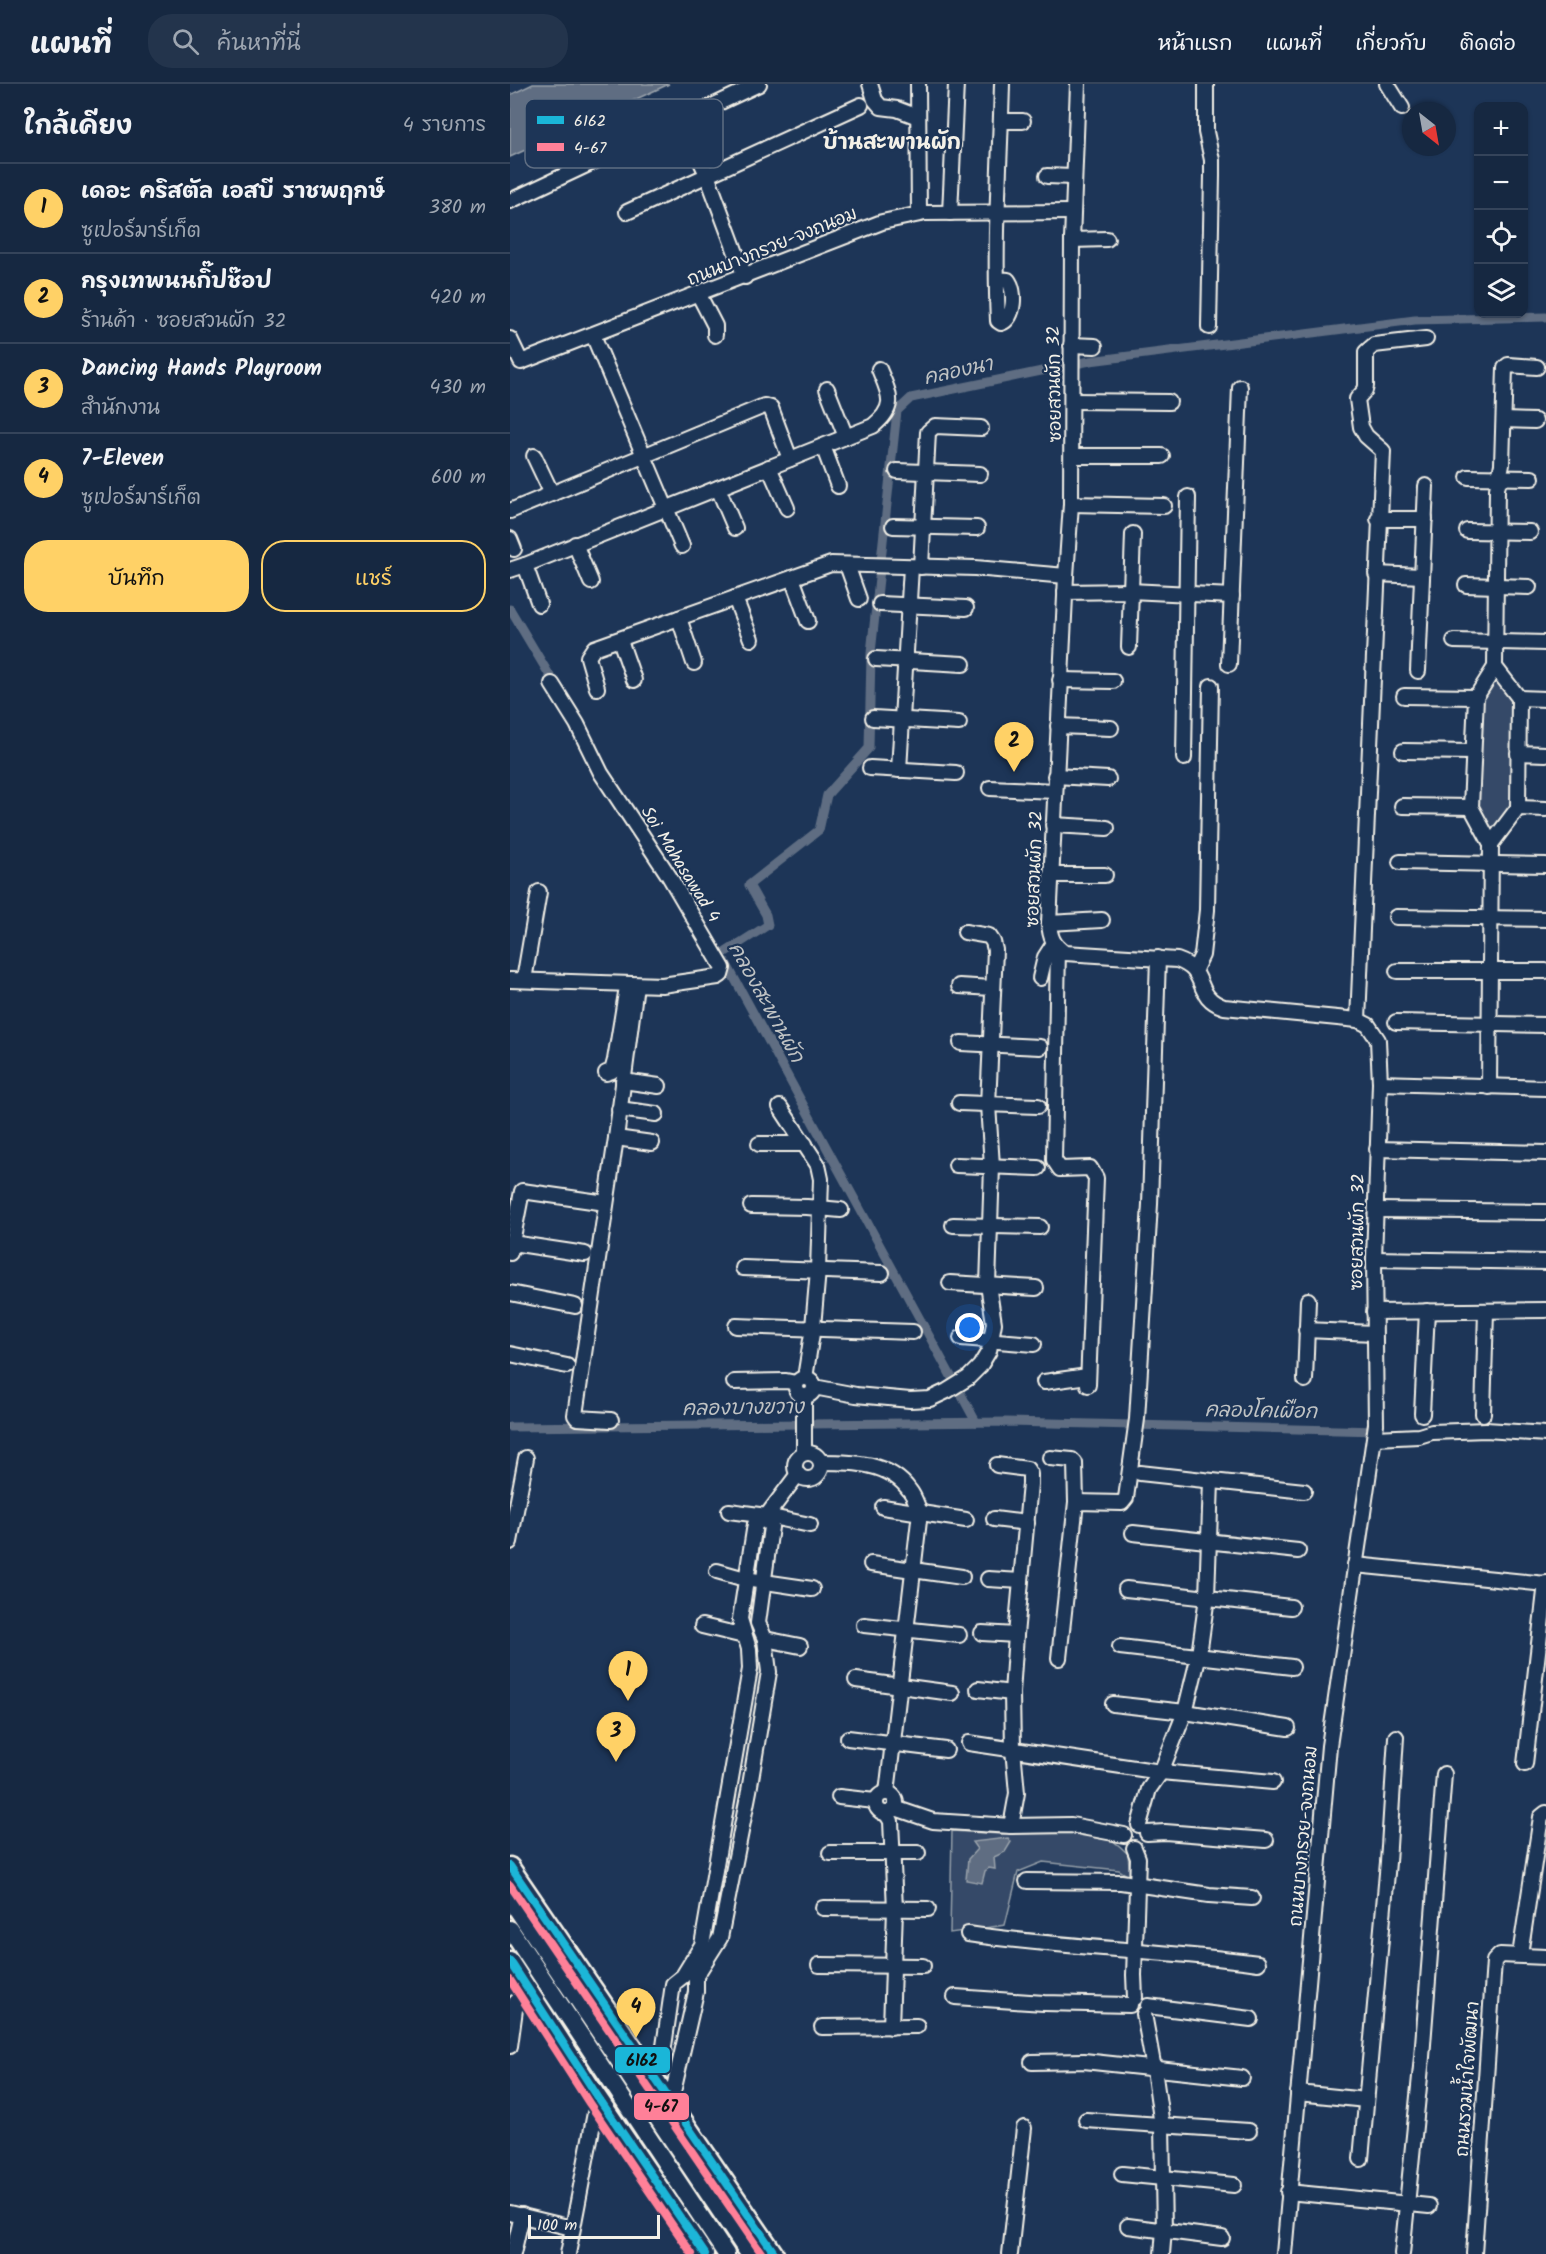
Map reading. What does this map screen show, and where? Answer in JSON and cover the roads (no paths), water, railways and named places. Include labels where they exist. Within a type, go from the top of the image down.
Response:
[{"type":"main road","points":[[510,1866],[775,2254]]},
{"type":"main road","points":[[510,1899],[749,2254]]},
{"type":"main road","points":[[510,1929],[726,2254]]},
{"type":"main road","points":[[510,1961],[598,2097],[705,2254]]},
{"type":"main road","points":[[748,2216],[766,2254]]},
{"type":"street","points":[[723,102],[759,84]]},
{"type":"street","points":[[870,84],[875,100],[881,107],[918,117]]},
{"type":"street","points":[[918,84],[919,214]]},
{"type":"street","points":[[950,213],[956,84]]},
{"type":"street","points":[[998,279],[1002,84]]},
{"type":"street","name":"ซอยสวนผัก 32","points":[[1078,84],[1072,212],[1071,504],[1049,923],[1056,946],[1065,953],[1177,960],[1195,969]]},
{"type":"street","points":[[1206,84],[1206,132],[1212,160],[1209,327]]},
{"type":"street","points":[[1388,84],[1402,108]]},
{"type":"street","points":[[723,168],[861,105]]},
{"type":"street","points":[[1001,121],[1023,121]]},
{"type":"street","points":[[510,201],[581,168]]},
{"type":"street","points":[[704,168],[745,277]]},
{"type":"street","points":[[627,212],[722,168]]},
{"type":"street","points":[[1047,176],[1073,177]]},
{"type":"street","name":"ถนนบางกรวย-จงถนอม","points":[[510,339],[516,365],[745,277],[859,230],[919,214],[1072,212]]},
{"type":"street","points":[[1072,240],[1107,239]]},
{"type":"street","points":[[699,295],[715,326],[715,335]]},
{"type":"street","points":[[593,336],[682,546]]},
{"type":"street","points":[[1211,686],[1206,910],[1202,955],[1195,969],[1210,1001],[1224,1007],[1358,1020],[1378,519],[1383,450],[1366,436],[1361,427],[1357,399],[1366,386],[1366,352],[1374,345],[1426,339]]},
{"type":"street","points":[[1071,345],[1095,346]]},
{"type":"street","points":[[1489,1087],[1491,844],[1471,807],[1476,697],[1495,667],[1497,489],[1502,464],[1506,366],[1537,367]]},
{"type":"street","points":[[510,570],[873,426],[886,412],[890,402],[890,395],[879,369]]},
{"type":"street","points":[[1229,664],[1240,387]]},
{"type":"street","points":[[826,389],[846,437]]},
{"type":"street","points":[[1073,400],[1169,402]]},
{"type":"street","points":[[510,511],[764,406],[771,408],[790,459]]},
{"type":"street","points":[[1504,420],[1534,421]]},
{"type":"street","points":[[899,770],[909,605],[922,527],[928,432],[931,428],[981,428]]},
{"type":"street","points":[[823,446],[838,486]]},
{"type":"street","points":[[534,456],[552,494]]},
{"type":"street","points":[[1072,456],[1162,456]]},
{"type":"street","points":[[769,467],[787,508]]},
{"type":"street","points":[[897,471],[980,474]]},
{"type":"street","points":[[1468,477],[1532,478]]},
{"type":"street","points":[[1418,671],[1426,486]]},
{"type":"street","points":[[718,488],[735,528]]},
{"type":"street","points":[[1184,758],[1188,497]]},
{"type":"street","points":[[1071,504],[1164,506]]},
{"type":"street","points":[[1378,519],[1425,519]]},
{"type":"street","points":[[893,526],[977,528]]},
{"type":"street","points":[[1467,531],[1530,532]]},
{"type":"street","points":[[1129,647],[1133,534]]},
{"type":"street","points":[[575,544],[591,582]]},
{"type":"street","points":[[597,688],[589,662],[589,652],[594,648],[831,564],[1066,576]]},
{"type":"street","points":[[525,565],[539,604]]},
{"type":"street","points":[[848,565],[859,599]]},
{"type":"street","points":[[1376,574],[1422,576]]},
{"type":"street","points":[[792,578],[808,621]]},
{"type":"street","points":[[1466,585],[1529,587]]},
{"type":"street","points":[[1065,592],[1130,591],[1232,596]]},
{"type":"street","points":[[735,598],[751,639]]},
{"type":"street","points":[[880,604],[966,608]]},
{"type":"street","points":[[679,618],[694,663]]},
{"type":"street","points":[[620,640],[634,680]]},
{"type":"street","points":[[1454,641],[1546,643]]},
{"type":"street","points":[[876,659],[963,664]]},
{"type":"street","points":[[1491,844],[1518,808],[1519,698],[1495,667]]},
{"type":"street","points":[[1060,680],[1113,681]]},
{"type":"street","name":"Soi Mahasawad 4","points":[[517,980],[662,985],[713,978],[721,975],[723,969],[675,886],[601,773],[577,724],[552,684]]},
{"type":"street","points":[[1404,696],[1476,697]]},
{"type":"street","points":[[1519,698],[1546,699]]},
{"type":"street","points":[[873,718],[959,723]]},
{"type":"street","points":[[1058,726],[1111,728]]},
{"type":"street","points":[[1403,751],[1473,752]]},
{"type":"street","points":[[1518,753],[1546,754]]},
{"type":"street","points":[[870,768],[956,773]]},
{"type":"street","points":[[1055,776],[1108,779]]},
{"type":"street","points":[[990,788],[1055,791]]},
{"type":"street","points":[[1402,806],[1471,807]]},
{"type":"street","points":[[1518,808],[1546,809]]},
{"type":"street","points":[[1053,825],[1107,828]]},
{"type":"street","points":[[1400,862],[1546,865]]},
{"type":"street","points":[[1051,875],[1105,875]]},
{"type":"street","points":[[517,980],[538,892]]},
{"type":"street","points":[[1396,917],[1546,919]]},
{"type":"street","points":[[1049,923],[1102,920]]},
{"type":"street","points":[[734,1382],[786,1381],[856,1395],[910,1400],[930,1398],[968,1378],[980,1366],[989,1351],[994,1323],[988,1285],[988,1225],[992,1166],[988,1105],[995,950],[989,936],[965,932]]},
{"type":"street","points":[[1040,978],[1046,957],[1056,946]]},
{"type":"street","points":[[1044,1382],[1088,1381],[1096,1178],[1090,1168],[1060,1169],[1054,1160],[1056,946]]},
{"type":"street","points":[[1076,1502],[1122,1503],[1126,1498],[1137,1419],[1150,1204],[1158,958]]},
{"type":"street","points":[[1398,971],[1546,971]]},
{"type":"street","points":[[606,1073],[612,1071],[631,985]]},
{"type":"street","points":[[611,1420],[577,1418],[575,1415],[616,1138],[631,985]]},
{"type":"street","points":[[959,986],[992,988]]},
{"type":"street","name":"ซอยสวนผัก 32","points":[[1358,1020],[1368,1025],[1378,1040],[1380,1083],[1374,1259],[1376,1432]]},
{"type":"street","points":[[1396,1022],[1546,1025]]},
{"type":"street","points":[[961,1043],[1040,1047]]},
{"type":"street","points":[[623,1081],[659,1086]]},
{"type":"street","points":[[1380,1083],[1546,1088]]},
{"type":"street","points":[[959,1104],[1038,1106]]},
{"type":"street","points":[[780,1107],[818,1165],[821,1179],[818,1270],[805,1386],[804,1453],[795,1462],[798,1474],[805,1479],[814,1478],[820,1471],[821,1462],[816,1456],[804,1453]]},
{"type":"street","points":[[619,1109],[657,1114]]},
{"type":"street","points":[[616,1138],[652,1143]]},
{"type":"street","points":[[759,1144],[805,1144]]},
{"type":"street","points":[[1377,1149],[1546,1153]]},
{"type":"street","points":[[956,1165],[1038,1168]]},
{"type":"street","points":[[585,1254],[511,1248],[520,1194],[524,1190],[599,1202]]},
{"type":"street","points":[[751,1206],[807,1206],[842,1210]]},
{"type":"street","points":[[1377,1210],[1546,1212]]},
{"type":"street","points":[[953,1225],[1040,1227]]},
{"type":"street","points":[[1374,1259],[1546,1262]]},
{"type":"street","points":[[743,1268],[882,1273]]},
{"type":"street","points":[[950,1283],[1036,1288]]},
{"type":"street","points":[[510,1293],[575,1306]]},
{"type":"street","points":[[1305,1380],[1308,1300]]},
{"type":"street","points":[[1374,1312],[1546,1310]]},
{"type":"street","points":[[1422,1414],[1427,1311]]},
{"type":"street","points":[[1483,1414],[1486,1311]]},
{"type":"street","points":[[736,1326],[913,1332]]},
{"type":"street","points":[[1306,1330],[1374,1333]]},
{"type":"street","points":[[961,1338],[1034,1344]]},
{"type":"street","points":[[510,1354],[567,1366]]},
{"type":"street","points":[[1376,1432],[1486,1430],[1546,1434]]},
{"type":"street","name":"ถนนบางกรวย-จงถนอม","points":[[1284,2254],[1329,1746],[1376,1432]]},
{"type":"street","points":[[510,1542],[526,1458]]},
{"type":"street","points":[[1050,1458],[1072,1460],[1075,1463],[1076,1502],[1059,1658]]},
{"type":"street","points":[[821,1462],[871,1465],[895,1474],[911,1491],[920,1512],[891,1744],[881,1797]]},
{"type":"street","points":[[997,1465],[1027,1468],[1030,1474],[1012,1693],[1017,1793],[1011,1826]]},
{"type":"street","points":[[1140,1473],[1304,1491]]},
{"type":"street","points":[[650,2071],[661,2067],[673,1984],[683,1976],[702,1945],[750,1669],[749,1649],[740,1619],[755,1524],[766,1517],[798,1474]]},
{"type":"street","points":[[1134,1848],[1144,1844],[1143,1829],[1149,1789],[1161,1772],[1185,1712],[1199,1655],[1207,1597],[1211,1481]]},
{"type":"street","points":[[883,1507],[966,1520]]},
{"type":"street","points":[[729,1511],[810,1525]]},
{"type":"street","points":[[671,2102],[696,1992],[696,1976],[720,1938],[749,1791],[769,1672],[765,1639],[758,1623],[771,1527],[766,1517]]},
{"type":"street","points":[[994,1519],[1027,1522]]},
{"type":"street","points":[[1133,1533],[1298,1551]]},
{"type":"street","points":[[871,1564],[962,1577]]},
{"type":"street","points":[[1355,1565],[1546,1584],[1525,1764]]},
{"type":"street","points":[[717,1571],[745,1579],[812,1589]]},
{"type":"street","points":[[988,1579],[1021,1581]]},
{"type":"street","points":[[1126,1588],[1291,1606]]},
{"type":"street","points":[[864,1624],[959,1635]]},
{"type":"street","points":[[702,1626],[744,1636]]},
{"type":"street","points":[[982,1633],[1016,1635]]},
{"type":"street","points":[[765,1639],[800,1646]]},
{"type":"street","points":[[1120,1647],[1292,1667]]},
{"type":"street","points":[[855,1680],[952,1693]]},
{"type":"street","points":[[978,1689],[1012,1693]]},
{"type":"street","points":[[1113,1704],[1185,1712],[1288,1728]]},
{"type":"street","points":[[1361,2158],[1388,1862],[1396,1737]]},
{"type":"street","points":[[848,1738],[946,1750]]},
{"type":"street","points":[[969,1743],[1161,1772],[1273,1782]]},
{"type":"street","points":[[1402,2254],[1424,2034],[1444,1774]]},
{"type":"street","points":[[730,1788],[749,1791]]},
{"type":"street","points":[[838,1797],[895,1798],[890,1811],[896,1909],[891,2027]]},
{"type":"street","points":[[890,1811],[933,1821],[1011,1826],[1071,1825],[1124,1835]]},
{"type":"street","points":[[1520,1955],[1541,1817],[1546,1813]]},
{"type":"street","points":[[1251,2019],[1146,2010],[1134,2013],[1132,2001],[1136,1951],[1138,1858],[1134,1848],[1125,1842],[1124,1835],[1131,1826],[1165,1832],[1266,1840]]},
{"type":"street","points":[[830,1853],[918,1853]]},
{"type":"street","points":[[1028,1881],[1137,1884],[1209,1895],[1252,1898]]},
{"type":"street","points":[[823,1908],[928,1909]]},
{"type":"street","points":[[968,1934],[1029,1942],[1205,1956],[1258,1963]]},
{"type":"street","name":"ถนนรวมน้ำใจพัฒนา","points":[[1474,2254],[1494,1961],[1500,1955],[1546,1957]]},
{"type":"street","points":[[819,1965],[923,1966]]},
{"type":"street","points":[[956,1997],[1044,2003],[1132,2001]]},
{"type":"street","points":[[510,2046],[513,2002],[537,2002]]},
{"type":"street","points":[[1146,2010],[1162,2126],[1164,2230],[1162,2254]]},
{"type":"street","points":[[822,2027],[917,2026]]},
{"type":"street","points":[[1032,2062],[1084,2061],[1242,2078]]},
{"type":"street","points":[[1298,2093],[1366,2100]]},
{"type":"street","points":[[568,2254],[598,2097]]},
{"type":"street","points":[[1086,2120],[1249,2131]]},
{"type":"street","points":[[1010,2254],[1024,2128]]},
{"type":"street","points":[[1122,2174],[1234,2185]]},
{"type":"street","points":[[1288,2192],[1429,2206]]},
{"type":"street","points":[[513,2254],[516,2214],[572,2228]]},
{"type":"street","points":[[1128,2226],[1222,2238]]},
{"type":"waterway","name":"คลองนา","points":[[721,955],[768,925],[766,915],[749,885],[819,830],[827,795],[869,748],[871,653],[897,411],[911,398],[1090,361],[1415,320],[1546,317]]},
{"type":"waterway","name":"คลองสะพานผัก","points":[[510,609],[556,686]]},
{"type":"waterway","name":"คลองสะพานผัก","points":[[725,961],[976,1422]]},
{"type":"waterway","name":"คลองบางขวาง","points":[[510,1427],[1007,1422],[1380,1431]]},
{"type":"place","name":"กรุงเทพนนกิ๊ปช๊อป","points":[[1014,772]]},
{"type":"place","name":"เดอะ คริสตัล เอสบี ราชพฤกษ์","points":[[628,1701]]},
{"type":"place","name":"Dancing Hands Playroom","points":[[616,1762]]},
{"type":"place","name":"7-Eleven","points":[[636,2038]]},
{"type":"district","name":"บ้านสะพานผัก","points":[[892,142]]},
{"type":"water label","name":"คลองโคเผือก","points":[[1261,1410]]}]
